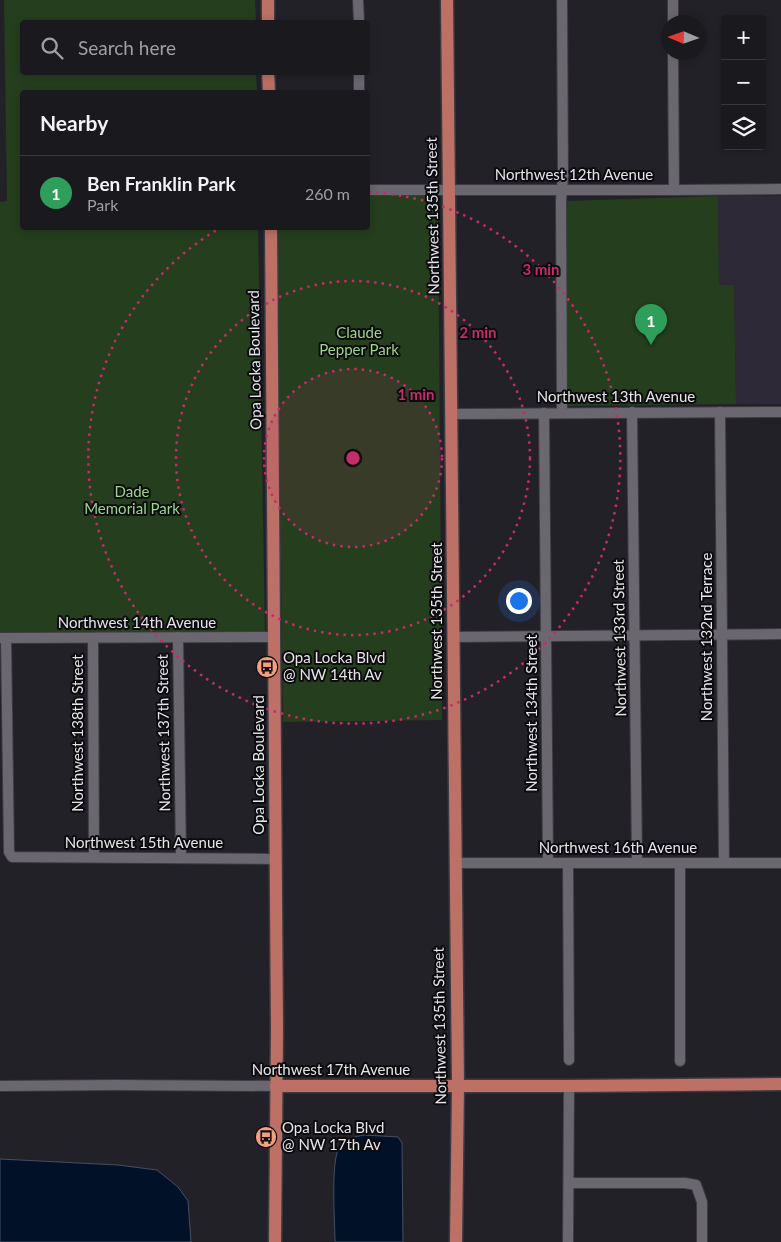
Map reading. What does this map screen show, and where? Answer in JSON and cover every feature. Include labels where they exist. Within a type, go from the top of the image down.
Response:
[{"type":"main road","points":[[268,0],[268,20]]},
{"type":"main road","name":"Northwest 135th Street","points":[[447,0],[458,1086],[456,1242]]},
{"type":"main road","points":[[268,75],[268,90]]},
{"type":"main road","name":"Opa Locka Boulevard","points":[[270,230],[276,859],[275,1242]]},
{"type":"main road","name":"Northwest 17th Avenue","points":[[276,1086],[781,1084]]},
{"type":"street","points":[[358,0],[359,20]]},
{"type":"street","points":[[562,0],[562,412]]},
{"type":"street","points":[[673,0],[673,15]]},
{"type":"street","points":[[673,60],[674,190]]},
{"type":"street","points":[[359,75],[360,90]]},
{"type":"street","name":"Northwest 12th Avenue","points":[[370,190],[781,189]]},
{"type":"street","name":"Northwest 133rd Street","points":[[632,412],[638,862]]},
{"type":"street","name":"Northwest 132nd Terrace","points":[[720,412],[724,862]]},
{"type":"street","name":"Northwest 13th Avenue","points":[[451,414],[781,412]]},
{"type":"street","name":"Northwest 134th Street","points":[[544,413],[548,862]]},
{"type":"street","points":[[453,638],[781,634]]},
{"type":"street","name":"Northwest 137th Street","points":[[178,637],[181,858]]},
{"type":"street","name":"Northwest 14th Avenue","points":[[3,638],[274,637]]},
{"type":"street","name":"Northwest 15th Avenue","points":[[3,638],[9,852],[12,857],[276,859]]},
{"type":"street","name":"Northwest 138th Street","points":[[93,638],[94,857]]},
{"type":"street","name":"Northwest 16th Avenue","points":[[455,863],[781,863]]},
{"type":"street","points":[[568,863],[569,1060]]},
{"type":"street","points":[[680,863],[680,1061]]},
{"type":"street","name":"Northwest 17th Avenue","points":[[0,1086],[276,1086]]},
{"type":"street","points":[[568,1242],[569,1086]]},
{"type":"street","points":[[569,1183],[685,1183],[696,1185],[702,1202],[702,1242]]},
{"type":"shaded area","points":[[718,196],[781,196],[781,404],[736,404],[734,285],[719,286]]},
{"type":"green space","name":"Dade Memorial Park","points":[[4,0],[255,0],[256,20],[20,20],[20,75],[256,75],[257,90],[20,90],[20,230],[258,230],[265,633],[0,632],[0,202],[7,201]]},
{"type":"green space","name":"Claude Pepper Park","points":[[370,194],[438,194],[442,720],[283,722],[277,230],[370,230]]},
{"type":"green space","points":[[718,196],[719,285],[734,285],[736,404],[567,406],[565,201]]},
{"type":"water","points":[[364,1135],[398,1137],[402,1143],[403,1242],[335,1242],[334,1177],[337,1153],[345,1141]]},
{"type":"water","points":[[0,1159],[118,1165],[157,1170],[178,1187],[188,1201],[191,1242],[0,1242]]},
{"type":"place","name":"Ben Franklin Park","points":[[651,345]]},
{"type":"place","name":"Opa Locka Blvd @ NW 14th Av","points":[[267,667]]},
{"type":"place","name":"Opa Locka Blvd @ NW 17th Av","points":[[266,1137]]}]
